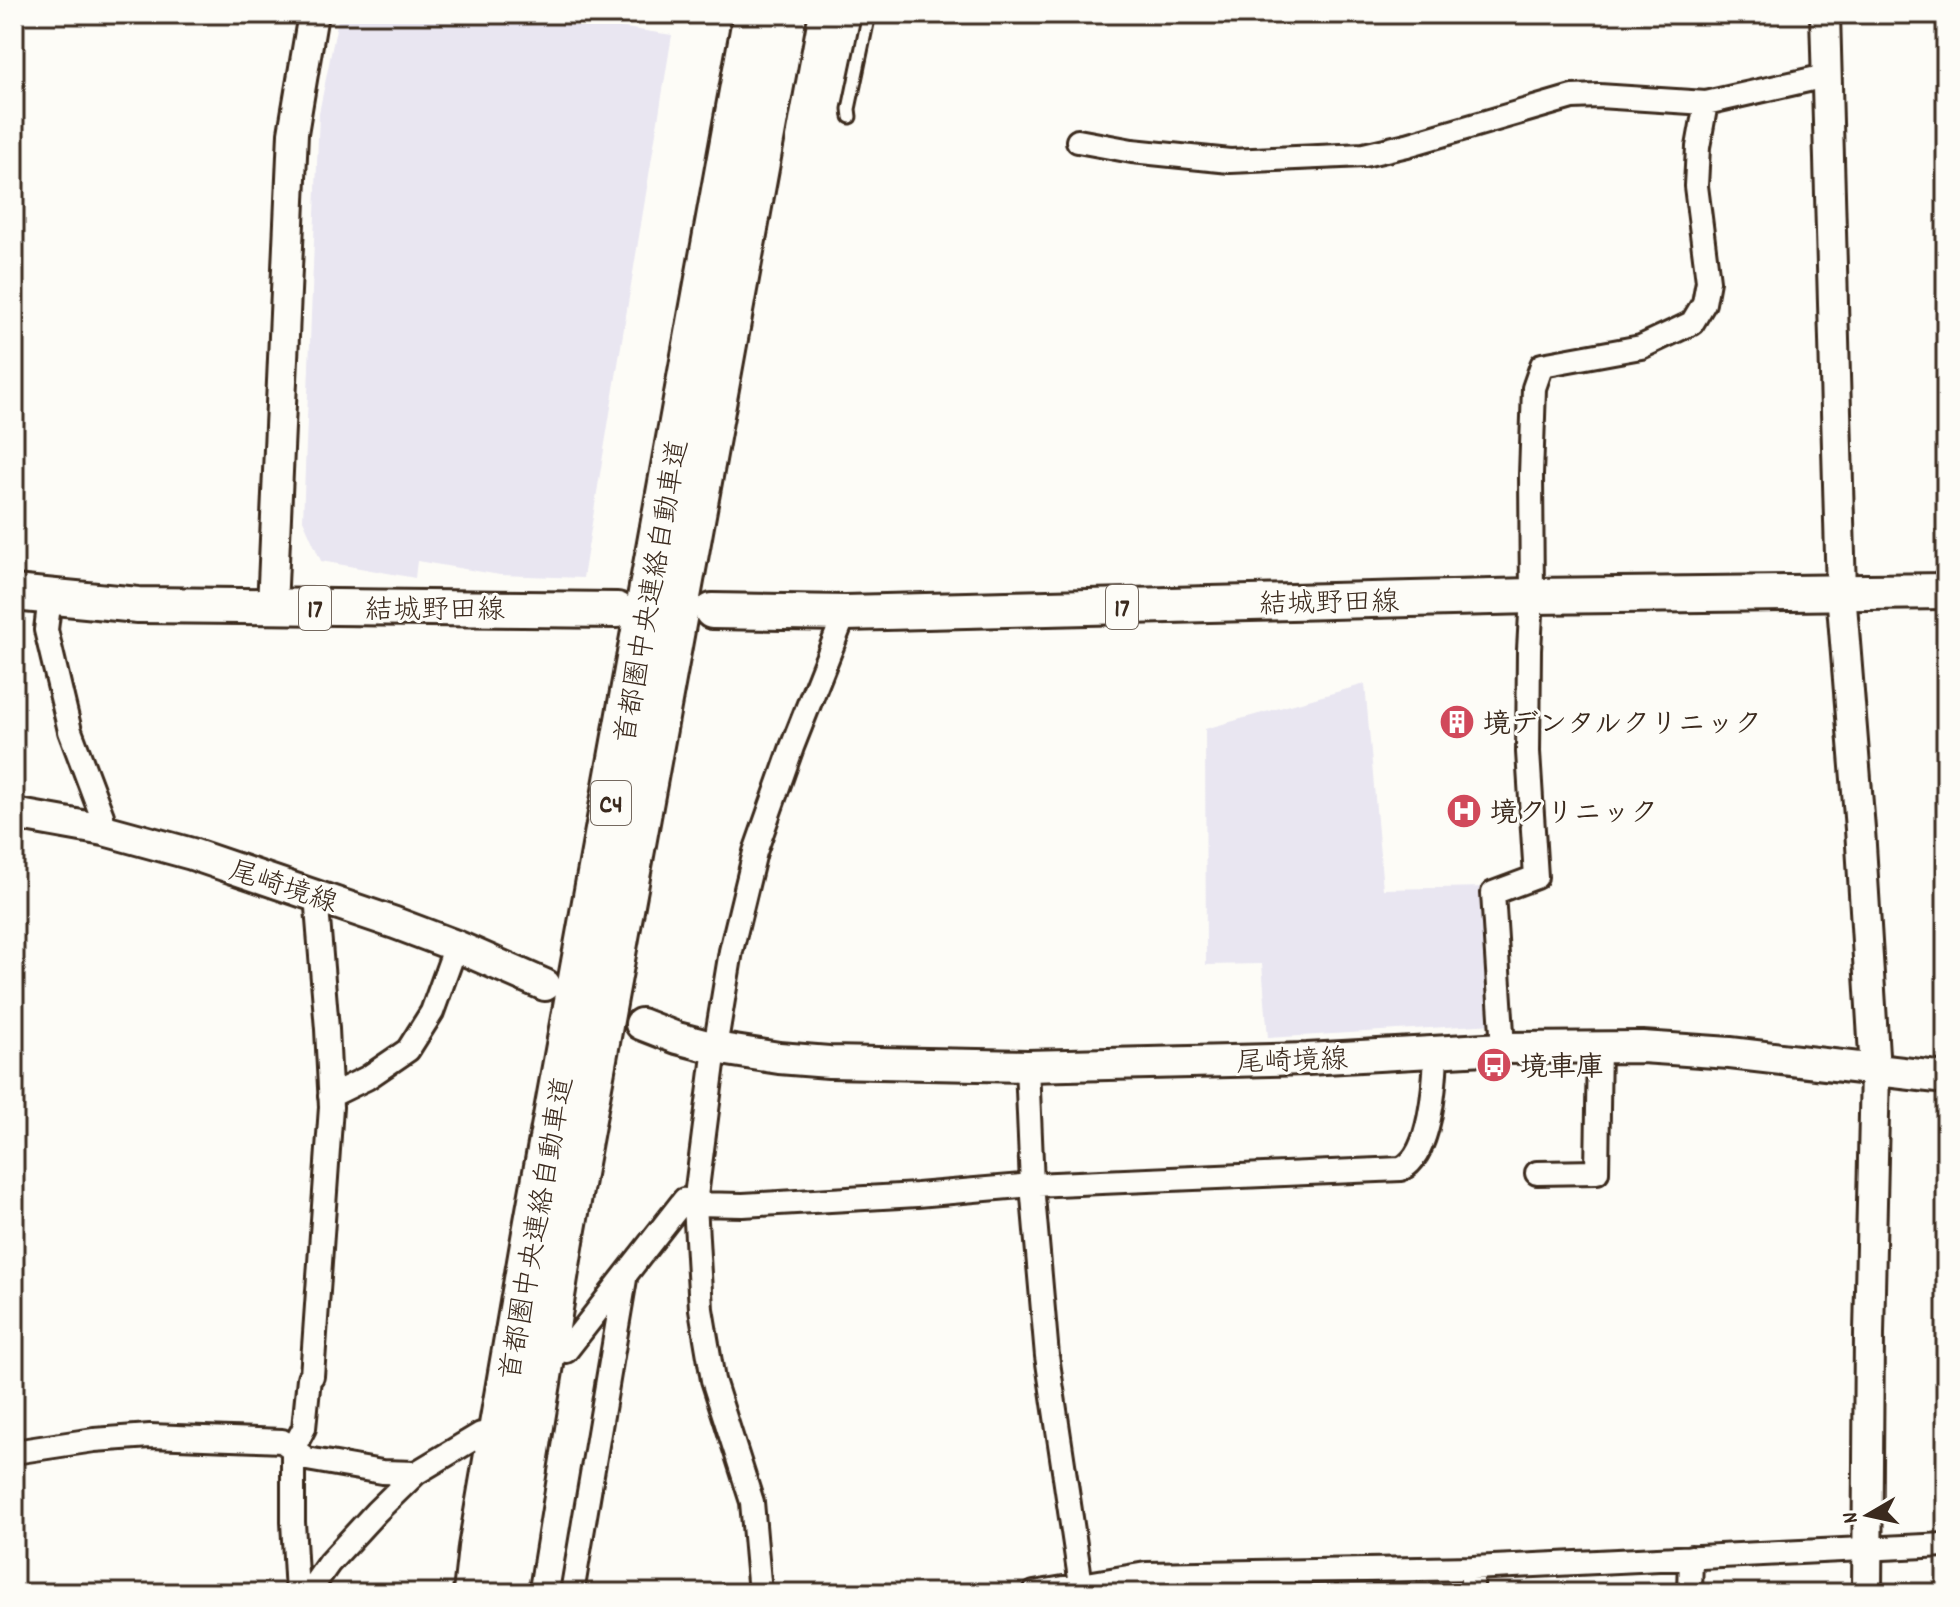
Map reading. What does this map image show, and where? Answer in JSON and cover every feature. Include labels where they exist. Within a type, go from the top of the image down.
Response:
[{"type":"highway","name":"首都圏中央連絡自動車道","points":[[474,1593],[535,1217],[754,14]]},
{"type":"highway","name":"首都圏中央連絡自動車道","points":[[506,1593],[564,1234],[786,14]]},
{"type":"main road","name":"結城野田線","points":[[712,611],[845,613],[1532,596],[1946,591]]},
{"type":"main road","name":"結城野田線","points":[[14,593],[138,605],[617,610]]},
{"type":"main road","name":"尾崎境線","points":[[14,814],[104,830],[192,854],[456,946],[545,985]]},
{"type":"main road","name":"尾崎境線","points":[[641,1024],[715,1048],[829,1062],[1027,1066],[1307,1059],[1599,1046],[1716,1052],[1946,1078]]},
{"type":"street","points":[[272,607],[293,133],[313,14]]},
{"type":"street","points":[[1825,14],[1841,592],[1875,1071],[1867,1593]]},
{"type":"street","points":[[1078,141],[1132,151],[1230,161],[1364,155],[1572,97],[1653,98],[1706,103],[1826,76]]},
{"type":"street","points":[[1503,1048],[1493,893],[1536,877],[1528,752],[1534,388],[1542,365],[1641,347],[1692,323],[1704,303],[1708,281],[1696,186],[1698,147],[1706,103]]},
{"type":"street","points":[[50,597],[46,630],[70,731],[102,816],[104,830]]},
{"type":"street","points":[[760,1593],[752,1502],[713,1380],[701,1309],[695,1204],[731,951],[755,852],[845,613]]},
{"type":"street","points":[[297,1593],[293,1449],[304,1428],[309,1378],[312,1376],[330,1096],[316,895]]},
{"type":"street","points":[[330,1096],[367,1078],[408,1050],[432,1012],[456,946]]},
{"type":"street","points":[[1537,1173],[1597,1172],[1599,1046]]},
{"type":"street","points":[[566,1351],[684,1200],[695,1204],[743,1205],[1032,1185],[1401,1169],[1409,1165],[1423,1144],[1435,1080],[1436,1053]]},
{"type":"street","points":[[1027,1066],[1032,1185],[1047,1356],[1082,1589]]},
{"type":"street","points":[[572,1593],[625,1275]]},
{"type":"street","points":[[308,1593],[329,1563],[416,1473],[481,1434]]},
{"type":"street","points":[[14,1452],[94,1440],[150,1436],[282,1441],[307,1459],[382,1472],[416,1473]]},
{"type":"street","points":[[1034,1593],[1082,1589],[1146,1574],[1472,1568],[1946,1545]]},
{"type":"street","points":[[1690,1593],[1691,1557]]},
{"type":"street","points":[[1472,1568],[1472,1593]]},
{"type":"lane","points":[[850,117],[849,109],[869,14]]},
{"type":"shaded area","points":[[339,14],[605,14],[605,25],[672,35],[583,578],[500,575],[417,561],[415,578],[321,561],[303,520],[319,113]]},
{"type":"shaded area","points":[[1365,684],[1383,889],[1488,887],[1494,1024],[1268,1038],[1262,964],[1206,965],[1205,729]]},
{"type":"place","name":"境デンタルクリニック","points":[[1457,722]]},
{"type":"place","name":"境クリニック","points":[[1464,811]]},
{"type":"place","name":"境車庫","points":[[1494,1065]]}]
